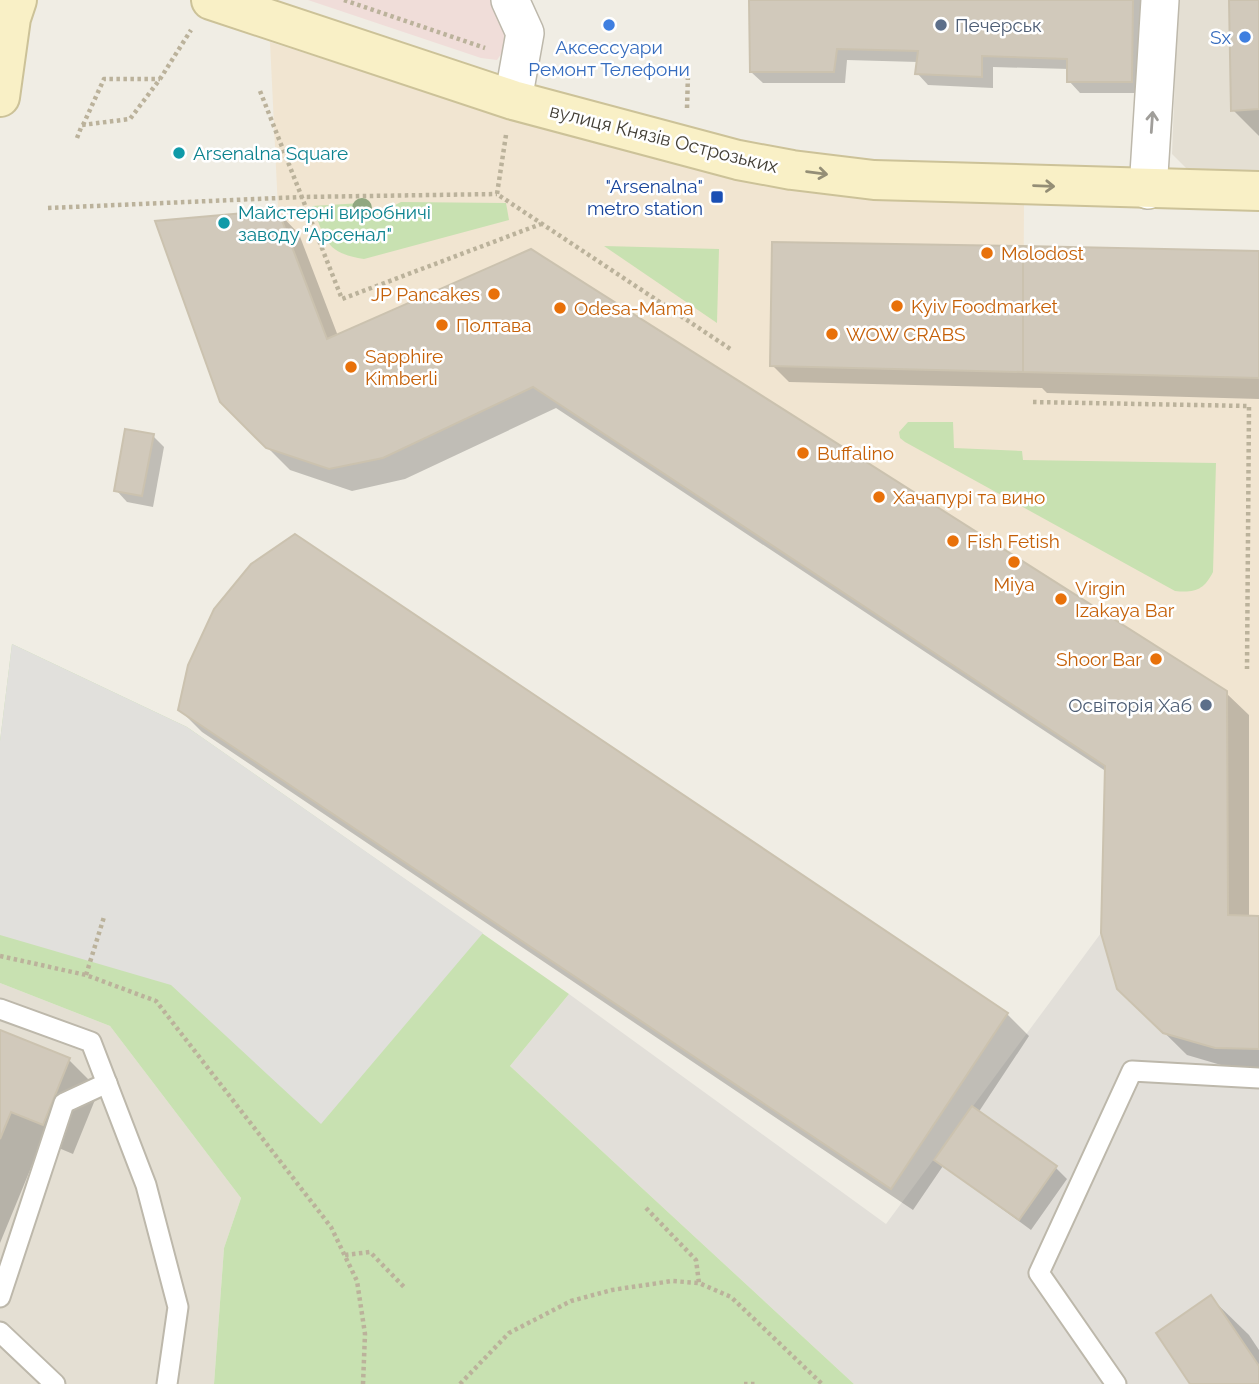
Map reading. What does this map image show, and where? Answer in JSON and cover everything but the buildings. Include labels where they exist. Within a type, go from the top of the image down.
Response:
[{"type":"main road","points":[[0,97],[11,18],[17,0]]},
{"type":"main road","name":"вулиця Князів Острозьких","points":[[203,11],[513,100],[730,158],[792,170],[874,180],[1148,190],[1259,191]]},
{"type":"street","points":[[1148,190],[1160,0]]},
{"type":"street","points":[[513,100],[525,33],[519,1]]},
{"type":"lane","points":[[0,1009],[90,1042],[146,1185],[178,1307],[167,1384]]},
{"type":"lane","points":[[1116,1384],[1039,1273],[1132,1071],[1259,1078]]},
{"type":"lane","points":[[0,1297],[64,1103],[107,1083]]},
{"type":"lane","points":[[0,1332],[55,1384]]},
{"type":"path","points":[[344,0],[496,51]]},
{"type":"path","points":[[82,125],[130,119],[160,79],[203,11]]},
{"type":"path","points":[[686,113],[688,74]]},
{"type":"path","points":[[77,138],[104,79],[160,79]]},
{"type":"path","points":[[260,91],[342,299],[541,224]]},
{"type":"path","points":[[497,194],[513,100]]},
{"type":"path","points":[[48,208],[302,197],[497,194],[732,350]]},
{"type":"path","points":[[1033,402],[1249,406],[1247,669]]},
{"type":"path","points":[[86,975],[104,918]]},
{"type":"path","points":[[0,956],[86,975],[156,1001],[331,1227],[357,1281],[365,1334],[363,1384]]},
{"type":"path","points":[[646,1208],[696,1260],[699,1283]]},
{"type":"path","points":[[345,1255],[370,1252],[405,1288]]},
{"type":"path","points":[[460,1384],[509,1333],[571,1301],[640,1284],[672,1281],[699,1283],[731,1297],[822,1384]]},
{"type":"path","points":[[744,1384],[755,1384]]},
{"type":"shaded area","points":[[308,0],[503,0],[510,41],[497,60],[481,58]]},
{"type":"shaded area","points":[[1178,0],[1259,0],[1259,172],[1188,170],[1172,154]]},
{"type":"shaded area","points":[[270,42],[561,134],[778,186],[1024,203],[1023,372],[1259,378],[1259,1049],[1215,1048],[1163,1033],[1117,989],[1101,933],[1105,765],[533,387],[383,458],[329,469],[266,448],[220,402],[155,221],[278,209]]},
{"type":"shaded area","points":[[12,644],[187,727],[483,933],[321,1124],[171,985],[0,935],[0,741]]},
{"type":"shaded area","points":[[1101,933],[1118,989],[1163,1033],[1215,1048],[1259,1049],[1259,1384],[854,1384],[510,1066],[569,994],[886,1224]]},
{"type":"shaded area","points":[[0,983],[110,1026],[241,1198],[224,1248],[214,1384],[0,1384]]},
{"type":"green space","points":[[401,202],[506,203],[509,220],[364,259],[334,249],[324,236],[312,206],[362,203],[371,217]]},
{"type":"green space","points":[[604,246],[719,249],[717,323]]},
{"type":"green space","points":[[908,422],[953,422],[954,448],[1022,451],[1023,460],[1216,463],[1213,572],[1198,589],[1175,591],[905,442],[900,438],[899,432]]},
{"type":"green space","points":[[12,644],[187,727],[569,994],[510,1066],[854,1384],[214,1384],[224,1248],[241,1198],[110,1026],[0,983],[0,741]]},
{"type":"place","name":"Аксессуари Ремонт Телефони","points":[[609,25]]},
{"type":"place","name":"Печерськ","points":[[941,25]]},
{"type":"place","name":"Sx","points":[[1245,37]]},
{"type":"place","name":"Arsenalna Square","points":[[179,153]]},
{"type":"place","name":"\"Arsenalna\" metro station","points":[[717,197]]},
{"type":"place","name":"Майстерні виробничі заводу \"Арсенал\"","points":[[224,223]]},
{"type":"place","name":"Molodost","points":[[987,253]]},
{"type":"place","name":"JP Pancakes","points":[[494,294]]},
{"type":"place","name":"Kyiv Foodmarket","points":[[897,306]]},
{"type":"place","name":"Odesa-Mama","points":[[560,308]]},
{"type":"place","name":"Полтава","points":[[442,325]]},
{"type":"place","name":"WOW CRABS","points":[[832,334]]},
{"type":"place","name":"Sapphire Kimberli","points":[[351,367]]},
{"type":"place","name":"Buffalino","points":[[803,453]]},
{"type":"place","name":"Хачапурі та вино","points":[[879,497]]},
{"type":"place","name":"Fish Fetish","points":[[953,541]]},
{"type":"place","name":"Miya","points":[[1014,562]]},
{"type":"place","name":"Virgin Izakaya Bar","points":[[1061,599]]},
{"type":"place","name":"Shoor Bar","points":[[1156,659]]},
{"type":"place","name":"Освіторія Хаб","points":[[1206,705]]}]
